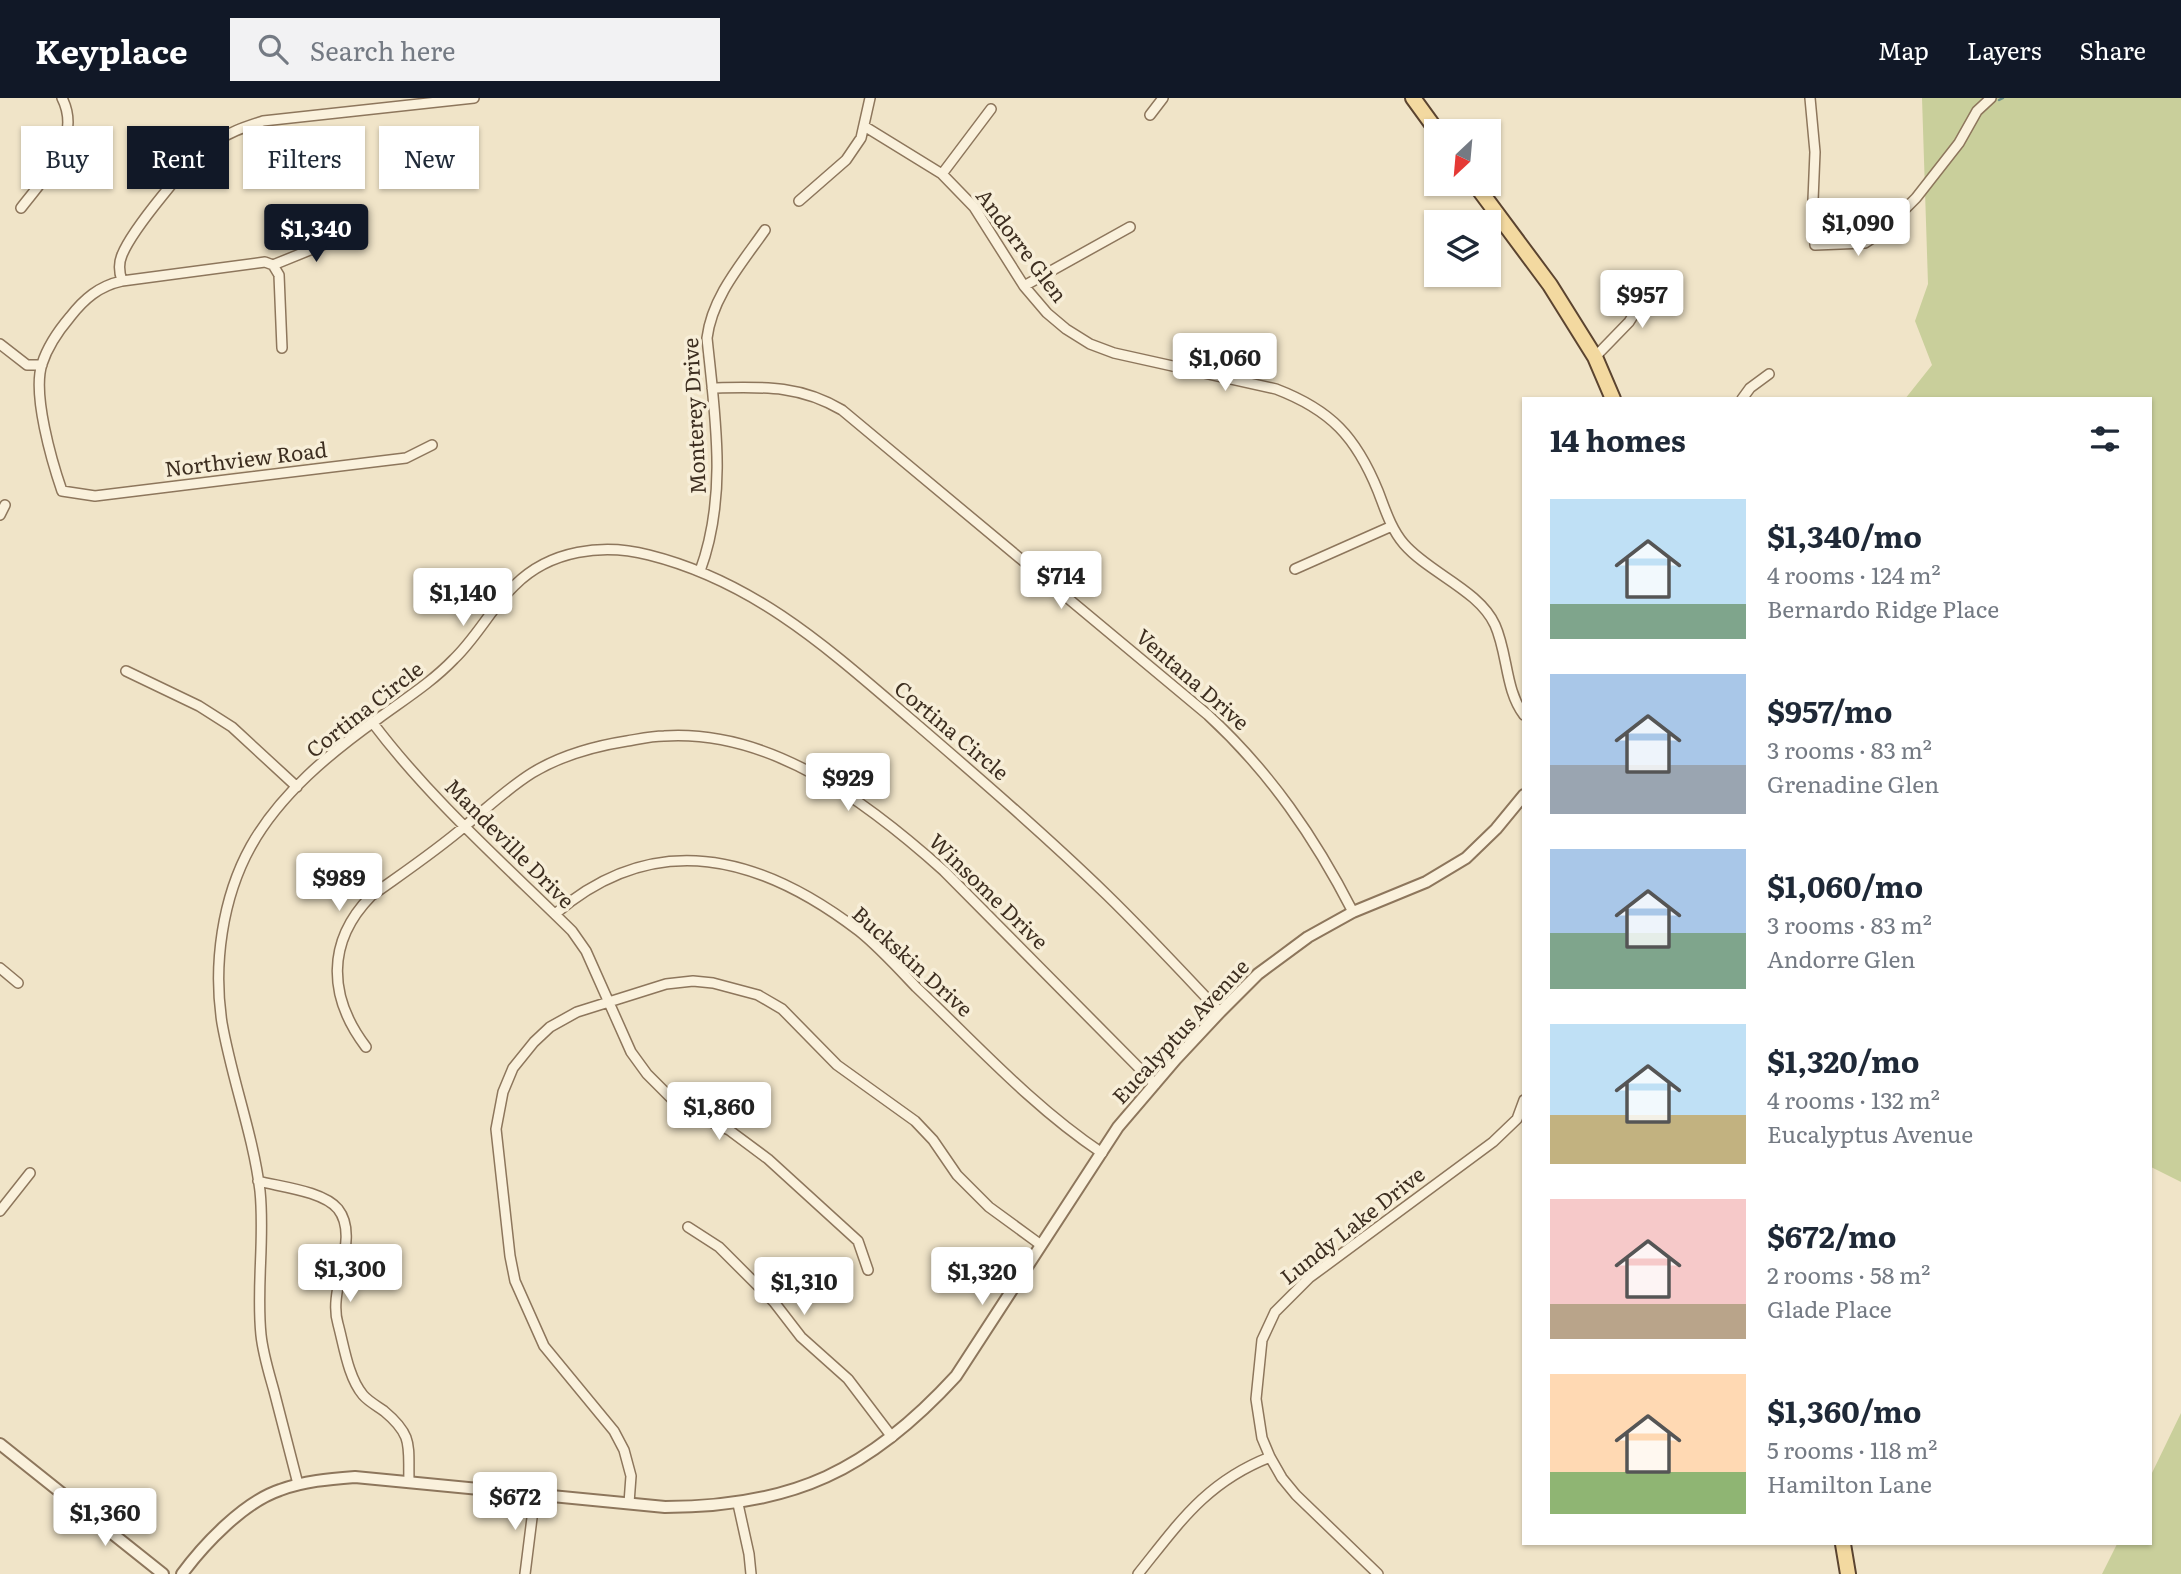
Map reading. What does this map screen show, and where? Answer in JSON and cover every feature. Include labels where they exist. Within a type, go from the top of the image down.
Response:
[{"type":"main road","points":[[1413,98],[1428,119]]},
{"type":"main road","points":[[1484,196],[1550,285],[1595,357],[1612,397]]},
{"type":"main road","points":[[1843,1545],[1848,1574]]},
{"type":"street","points":[[21,208],[65,146],[67,108],[62,98]]},
{"type":"street","points":[[122,281],[119,268],[122,255],[134,236],[193,159],[212,143],[233,131],[263,121],[474,98]]},
{"type":"street","points":[[799,201],[846,160],[861,138],[870,98]]},
{"type":"street","points":[[1150,115],[1163,98]]},
{"type":"street","points":[[1810,98],[1815,152],[1815,245],[1865,243],[1882,232],[1916,198],[1959,143],[1977,111],[1991,98]]},
{"type":"street","points":[[942,174],[991,109]]},
{"type":"street","name":"Andorre Glen","points":[[864,126],[942,174],[974,207],[1024,286],[1047,313],[1066,329],[1090,344],[1114,354],[1276,389],[1297,397],[1327,416],[1353,441],[1402,542],[1422,561],[1475,600],[1488,614],[1495,625],[1516,704],[1522,712]]},
{"type":"street","points":[[1024,286],[1130,226]]},
{"type":"street","name":"Monterey Drive","points":[[700,571],[708,551],[717,503],[718,456],[707,338],[709,322],[721,294],[765,230]]},
{"type":"street","points":[[273,265],[347,235]]},
{"type":"street","points":[[0,344],[27,365],[41,365],[62,327],[75,311],[94,292],[107,284],[265,262],[273,265],[279,275],[282,348]]},
{"type":"street","points":[[1595,357],[1629,322],[1657,278]]},
{"type":"street","name":"Northview Road","points":[[41,365],[41,392],[50,455],[62,491],[95,496],[406,458],[432,445]]},
{"type":"street","points":[[1743,397],[1750,388],[1769,374]]},
{"type":"street","name":"Ventana Drive","points":[[712,388],[793,389],[827,401],[842,410],[1233,737],[1262,769],[1297,815],[1327,862],[1353,912]]},
{"type":"street","points":[[0,515],[5,505]]},
{"type":"street","points":[[1295,569],[1392,526]]},
{"type":"street","name":"Cortina Circle","points":[[299,1484],[261,1343],[261,1199],[255,1152],[222,1023],[218,972],[224,917],[241,867],[282,802],[372,722],[439,674],[468,645],[516,583],[551,560],[585,550],[617,549],[649,555],[700,571],[761,600],[820,642],[1012,806],[1107,895],[1220,1012]]},
{"type":"street","points":[[126,671],[199,706],[232,727],[297,787]]},
{"type":"street","name":"Mandeville Drive","points":[[372,722],[394,751],[465,827],[572,930],[586,951],[631,1052],[647,1074],[675,1102],[693,1114],[729,1130],[768,1159],[858,1241],[868,1270]]},
{"type":"street","name":"Winsome Drive","points":[[366,1047],[342,1008],[338,980],[340,944],[355,912],[371,896],[533,773],[567,757],[606,744],[664,736],[701,737],[742,744],[781,758],[859,803],[914,844],[1155,1084]]},
{"type":"street","name":"Eucalyptus Avenue","points":[[181,1574],[216,1535],[253,1504],[277,1490],[315,1480],[355,1477],[665,1507],[710,1507],[760,1500],[818,1481],[856,1462],[892,1437],[926,1408],[956,1376],[1118,1127],[1176,1059],[1258,974],[1308,937],[1353,912],[1426,882],[1466,858],[1496,829],[1522,797]]},
{"type":"street","name":"Buckskin Drive","points":[[555,914],[604,879],[632,868],[669,860],[715,862],[760,873],[800,892],[860,932],[1037,1103],[1075,1135],[1102,1153]]},
{"type":"street","points":[[0,968],[18,982]]},
{"type":"street","points":[[629,1503],[631,1476],[624,1450],[614,1431],[544,1346],[515,1281],[510,1256],[496,1129],[505,1087],[513,1068],[550,1027],[577,1012],[666,984],[693,981],[713,983],[758,995],[782,1009],[837,1065],[915,1121],[933,1140],[957,1175],[989,1207],[1041,1245]]},
{"type":"street","name":"Lundy Lake Drive","points":[[1378,1574],[1296,1495],[1270,1457],[1262,1438],[1256,1399],[1262,1339],[1275,1312],[1309,1278],[1493,1142],[1517,1119],[1522,1105]]},
{"type":"street","points":[[0,1211],[30,1173]]},
{"type":"street","points":[[258,1181],[326,1198],[339,1210],[346,1225],[346,1242],[334,1310],[353,1377],[363,1395],[400,1424],[408,1438],[409,1482]]},
{"type":"street","points":[[688,1227],[719,1247],[774,1302],[801,1337],[848,1379],[892,1437]]},
{"type":"street","points":[[0,1444],[163,1574]]},
{"type":"street","points":[[1138,1574],[1207,1493],[1247,1466],[1270,1457]]},
{"type":"street","points":[[525,1574],[535,1494]]},
{"type":"street","points":[[738,1504],[751,1574]]},
{"type":"green space","points":[[1922,98],[2181,98],[2181,1182],[2152,1168],[2152,397],[1907,397],[1932,365],[1915,321],[1928,284]]},
{"type":"green space","points":[[2181,1413],[2181,1574],[2102,1574],[2116,1545],[2152,1545],[2152,1473]]},
{"type":"waterway","points":[[1999,100],[2003,98]]}]
